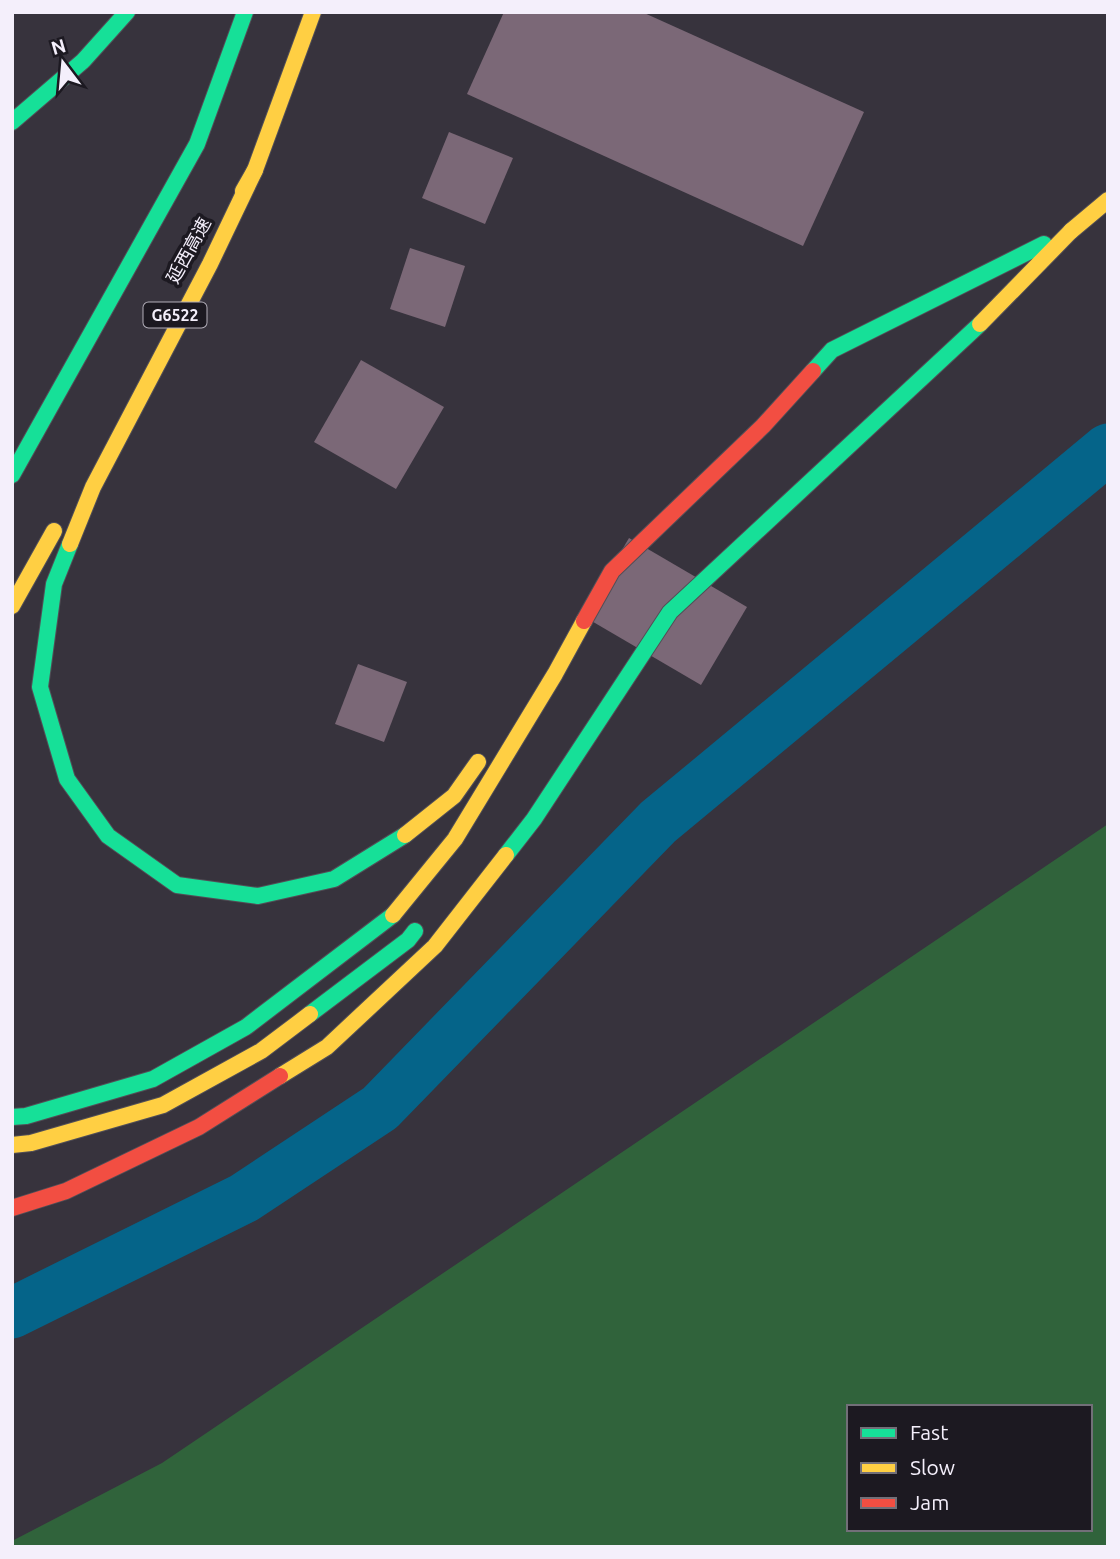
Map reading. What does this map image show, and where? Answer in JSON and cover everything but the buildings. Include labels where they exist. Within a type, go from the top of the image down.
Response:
[{"type":"main road","points":[[12,122],[83,61],[127,12]]},
{"type":"main road","points":[[12,475],[197,144],[245,12]]},
{"type":"main road","name":"延西高速","points":[[12,606],[255,170],[313,12]]},
{"type":"main road","points":[[255,170],[210,264],[93,487],[54,584],[40,687],[67,779],[108,836],[177,885],[258,896],[334,879],[395,843],[454,796],[486,751]]},
{"type":"main road","points":[[565,743],[670,611],[957,348],[1071,231],[1108,200]]},
{"type":"main road","points":[[510,717],[612,571],[763,426],[832,350],[1071,231]]},
{"type":"main road","points":[[12,1117],[26,1116],[153,1079],[246,1027],[389,920],[456,839],[555,674],[612,571]]},
{"type":"main road","points":[[12,1208],[65,1191],[199,1127],[327,1047],[444,935],[534,819],[670,611]]},
{"type":"main road","points":[[12,1145],[31,1143],[163,1105],[176,1098],[261,1051],[408,940],[426,918]]},
{"type":"green space","points":[[1108,824],[1108,1547],[12,1547],[12,1541],[162,1463]]},
{"type":"waterway","points":[[12,1313],[244,1198],[380,1108],[658,822],[1108,449]]},
{"type":"traffic: fast","points":[[12,122],[83,61],[127,12]]},
{"type":"traffic: fast","points":[[12,475],[197,144],[245,12]]},
{"type":"traffic: fast","points":[[813,371],[832,350],[1044,244]]},
{"type":"traffic: fast","points":[[506,855],[534,819],[670,612],[980,324]]},
{"type":"traffic: fast","points":[[70,544],[54,584],[40,687],[67,779],[108,836],[177,885],[258,896],[334,879],[405,835]]},
{"type":"traffic: fast","points":[[12,1117],[26,1116],[153,1079],[246,1027],[393,915]]},
{"type":"traffic: fast","points":[[310,1014],[408,940],[415,931]]},
{"type":"traffic: slow","points":[[243,191],[255,170],[313,12]]},
{"type":"traffic: slow","points":[[70,544],[93,487],[210,264],[255,170]]},
{"type":"traffic: slow","points":[[1071,231],[1108,200]]},
{"type":"traffic: slow","points":[[980,324],[1071,231]]},
{"type":"traffic: slow","points":[[12,606],[54,531]]},
{"type":"traffic: slow","points":[[393,915],[455,839],[584,621]]},
{"type":"traffic: slow","points":[[405,835],[454,796],[478,762]]},
{"type":"traffic: slow","points":[[280,1076],[327,1047],[435,946],[506,855]]},
{"type":"traffic: slow","points":[[12,1145],[31,1143],[163,1105],[261,1051],[310,1014]]},
{"type":"traffic: jam","points":[[584,621],[612,571],[763,426],[813,371]]},
{"type":"traffic: jam","points":[[12,1208],[66,1191],[199,1127],[280,1076]]}]
